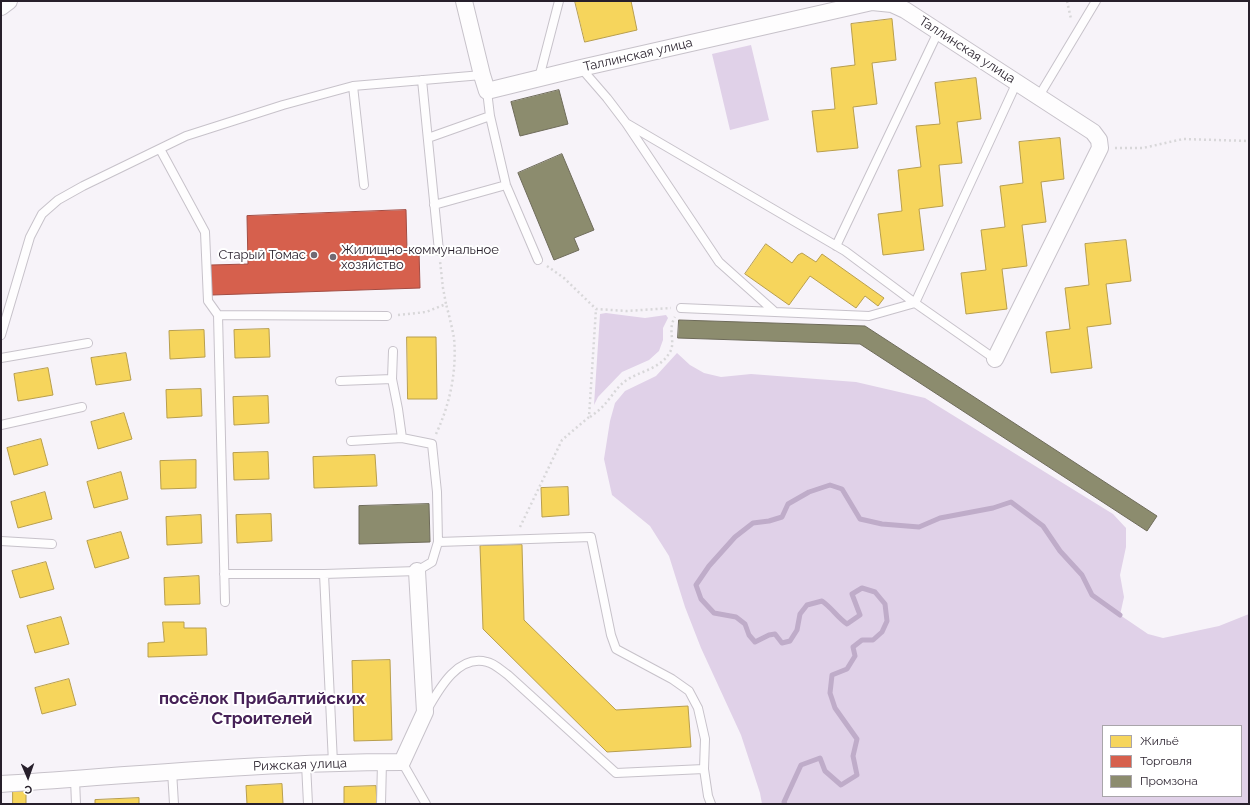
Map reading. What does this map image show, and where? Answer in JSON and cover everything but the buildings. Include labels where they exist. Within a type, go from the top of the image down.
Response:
[{"type":"street","points":[[1,7],[9,1]]},
{"type":"street","points":[[464,1],[487,91]]},
{"type":"street","name":"Таллинская улица","points":[[487,91],[581,68],[872,2],[892,4],[905,10],[1093,132],[1099,140],[1100,148]]},
{"type":"street","points":[[996,359],[1100,148]]},
{"type":"street","points":[[402,762],[425,712],[417,570]]},
{"type":"street","name":"Рижская улица","points":[[1,784],[172,771],[306,764],[402,762]]},
{"type":"lane","points":[[539,78],[559,1]]},
{"type":"lane","points":[[1039,96],[1096,1]]},
{"type":"lane","points":[[836,246],[938,32]]},
{"type":"lane","points":[[581,68],[626,123],[719,262],[775,312]]},
{"type":"lane","points":[[1,335],[30,237],[42,214],[64,196],[186,136],[232,120],[353,86],[482,75]]},
{"type":"lane","points":[[422,80],[439,251]]},
{"type":"lane","points":[[681,308],[869,316],[915,303],[1017,82]]},
{"type":"lane","points":[[353,86],[364,185]]},
{"type":"lane","points":[[487,91],[490,116],[506,185],[538,260]]},
{"type":"lane","points":[[428,138],[490,116]]},
{"type":"lane","points":[[626,123],[836,246],[996,359]]},
{"type":"lane","points":[[160,149],[205,232],[208,301],[218,315],[225,602]]},
{"type":"lane","points":[[434,205],[506,185]]},
{"type":"lane","points":[[218,315],[388,316]]},
{"type":"lane","points":[[1,358],[88,343]]},
{"type":"lane","points":[[393,351],[392,379],[402,438]]},
{"type":"lane","points":[[340,381],[392,379]]},
{"type":"lane","points":[[1,425],[82,407]]},
{"type":"lane","points":[[224,574],[324,574],[417,570],[432,562],[438,542],[437,492],[432,444],[402,438],[351,441]]},
{"type":"lane","points":[[438,542],[591,537],[611,635],[616,649],[672,679],[689,691],[698,708],[705,739],[704,769],[708,796],[711,804]]},
{"type":"lane","points":[[1,541],[52,544]]},
{"type":"lane","points":[[324,574],[332,763]]},
{"type":"lane","points":[[425,712],[438,690],[455,670],[471,661],[488,662],[508,675],[616,773],[704,769]]},
{"type":"lane","points":[[381,804],[382,762]]},
{"type":"lane","points":[[402,762],[426,804]]},
{"type":"lane","points":[[306,764],[308,804]]},
{"type":"lane","points":[[172,771],[174,804]]},
{"type":"lane","points":[[75,779],[76,804]]},
{"type":"path","points":[[1100,148],[1143,148],[1183,139],[1249,141]]},
{"type":"path","points":[[432,444],[446,413],[454,373],[454,338],[443,288],[439,251]]},
{"type":"path","points":[[538,260],[564,278],[596,309],[627,311],[681,308]]},
{"type":"path","points":[[388,316],[426,312],[446,304]]},
{"type":"path","points":[[514,539],[562,440],[604,406],[624,382],[651,369],[663,360],[670,352],[672,342],[671,324],[681,308]]},
{"type":"path","points":[[590,417],[596,309]]},
{"type":"shaded area","points":[[751,45],[769,120],[730,130],[712,54]]},
{"type":"shaded area","points":[[606,313],[645,318],[666,315],[668,318],[663,328],[663,340],[659,351],[649,360],[622,372],[598,397],[594,405],[600,314]]},
{"type":"shaded area","points":[[677,353],[690,365],[704,373],[721,377],[751,374],[856,382],[925,398],[1113,514],[1126,528],[1126,547],[1120,575],[1124,597],[1120,615],[1148,634],[1163,638],[1219,626],[1249,614],[1249,804],[762,804],[760,793],[741,735],[701,648],[685,607],[669,556],[650,526],[612,495],[604,459],[610,421],[615,403],[625,391],[656,376]]},
{"type":"waterway","points":[[785,804],[784,802],[801,765],[820,758],[825,771],[841,785],[857,775],[853,756],[857,739],[835,708],[830,693],[832,675],[847,669],[855,656],[853,647],[862,640],[873,640],[882,632],[887,621],[885,604],[875,592],[862,588],[852,594],[860,615],[847,624],[822,601],[807,605],[800,614],[797,630],[790,641],[782,643],[775,634],[769,635],[755,642],[749,635],[745,624],[736,617],[714,613],[701,599],[696,585],[709,566],[735,537],[753,523],[769,521],[782,517],[788,504],[809,492],[830,485],[842,489],[860,519],[882,524],[919,527],[940,518],[993,508],[1011,502],[1043,526],[1060,551],[1082,575],[1092,595],[1120,615]]},
{"type":"place","name":"Старый Томас","points":[[314,255]]},
{"type":"place","name":"Жилищно-коммунальное хозяйство","points":[[333,257]]},
{"type":"district","name":"посёлок Прибалтийских Строителей","points":[[262,709]]}]
